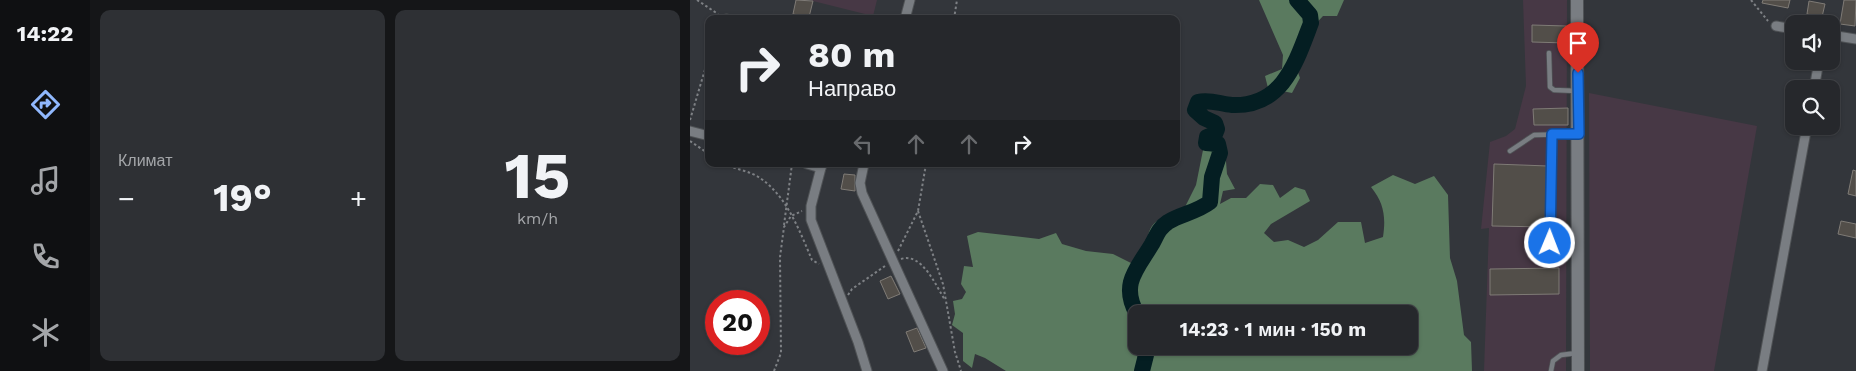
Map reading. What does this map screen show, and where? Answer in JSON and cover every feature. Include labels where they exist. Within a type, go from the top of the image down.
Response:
[{"type":"main road","points":[[1577,0],[1579,134],[1578,371]]},
{"type":"street","points":[[906,15],[910,0]]},
{"type":"street","points":[[1776,26],[1785,28]]},
{"type":"street","points":[[1840,36],[1856,39]]},
{"type":"street","points":[[690,131],[705,135]]},
{"type":"street","points":[[1762,371],[1805,135]]},
{"type":"street","points":[[821,167],[810,206],[812,220],[867,371]]},
{"type":"street","points":[[863,167],[860,183],[862,193],[943,371]]},
{"type":"lane","points":[[1549,53],[1550,87],[1554,90],[1578,92]]},
{"type":"lane","points":[[1529,242],[1550,243],[1552,134]]},
{"type":"lane","points":[[1510,151],[1534,135],[1579,134]]},
{"type":"lane","points":[[1551,371],[1553,361],[1561,355],[1578,352]]},
{"type":"path","points":[[697,0],[721,15]]},
{"type":"path","points":[[955,15],[957,0]]},
{"type":"path","points":[[1751,0],[1766,19],[1776,26]]},
{"type":"path","points":[[690,120],[705,69]]},
{"type":"path","points":[[690,141],[705,151]]},
{"type":"path","points":[[732,167],[759,178],[776,192],[791,216],[812,260],[831,272]]},
{"type":"path","points":[[774,371],[781,354],[780,257],[792,167]]},
{"type":"path","points":[[893,261],[918,211],[925,167]]},
{"type":"path","points":[[784,227],[791,216],[810,206]]},
{"type":"path","points":[[918,211],[943,284],[955,352],[961,371]]},
{"type":"path","points":[[844,304],[852,289],[893,261],[906,257],[926,269],[946,302]]},
{"type":"shaded area","points":[[809,0],[877,0],[873,15]]},
{"type":"shaded area","points":[[1523,0],[1567,0],[1566,371],[1484,371],[1489,228],[1481,229],[1490,142],[1506,136],[1515,129],[1526,86]]},
{"type":"shaded area","points":[[1589,93],[1757,126],[1714,371],[1590,371]]},
{"type":"green space","points":[[1259,0],[1344,0],[1337,16],[1323,16],[1309,31],[1304,54],[1296,67],[1300,78],[1292,93],[1268,88],[1265,76],[1282,69],[1283,55]]},
{"type":"green space","points":[[1225,149],[1227,174],[1235,189],[1223,191],[1220,204],[1231,198],[1246,198],[1260,184],[1273,185],[1280,198],[1295,187],[1305,190],[1310,201],[1271,224],[1264,233],[1274,242],[1288,240],[1304,247],[1318,240],[1338,222],[1361,222],[1365,243],[1383,237],[1383,210],[1379,199],[1371,187],[1393,175],[1415,184],[1434,176],[1448,195],[1450,258],[1457,281],[1464,335],[1471,342],[1472,371],[1006,371],[975,354],[972,368],[963,361],[963,333],[952,325],[955,314],[953,301],[962,299],[966,292],[961,284],[964,266],[973,267],[967,236],[978,232],[1039,239],[1056,233],[1062,244],[1086,251],[1113,254],[1131,263],[1146,250],[1149,232],[1156,222],[1183,211],[1196,185],[1203,150]]},
{"type":"building","points":[[796,0],[813,1],[810,15],[793,14]]},
{"type":"building","points":[[1763,0],[1790,0],[1788,8],[1762,3]]},
{"type":"building","points":[[1844,0],[1856,0],[1855,26],[1840,24]]},
{"type":"building","points":[[1809,1],[1825,4],[1822,15],[1807,14]]},
{"type":"building","points":[[1532,25],[1566,26],[1566,43],[1532,42]]},
{"type":"building","points":[[1568,108],[1568,125],[1534,125],[1533,109]]},
{"type":"building","points":[[1494,164],[1548,166],[1546,227],[1492,226]]},
{"type":"building","points":[[1853,170],[1856,171],[1856,196],[1848,194]]},
{"type":"building","points":[[844,174],[855,175],[855,191],[841,189]]},
{"type":"building","points":[[1841,221],[1856,224],[1856,238],[1838,234]]},
{"type":"building","points":[[1559,268],[1559,294],[1490,295],[1490,269]]},
{"type":"building","points":[[891,276],[900,294],[888,299],[880,281]]},
{"type":"building","points":[[917,328],[926,348],[914,352],[906,332]]},
{"type":"waterway","points":[[1133,305],[1130,294],[1132,277],[1158,232],[1168,222],[1210,202],[1212,177],[1220,153],[1218,144],[1206,143],[1207,137],[1215,134],[1217,129],[1215,123],[1204,118],[1195,110],[1198,102],[1211,101],[1232,105],[1249,104],[1264,99],[1275,90],[1293,67],[1311,23],[1310,15],[1297,0]]},
{"type":"waterway","points":[[1142,371],[1146,355]]},
{"type":"route","points":[[1550,243],[1552,134],[1579,134],[1578,73]]}]
